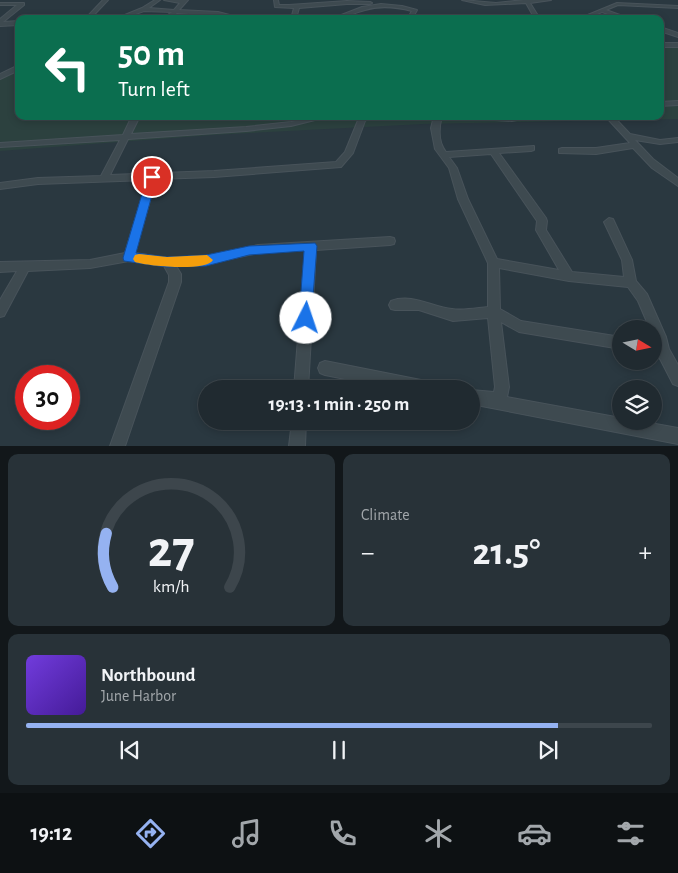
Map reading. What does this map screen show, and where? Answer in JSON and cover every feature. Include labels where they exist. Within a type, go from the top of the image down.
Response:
[{"type":"street","points":[[90,15],[106,0]]},
{"type":"street","points":[[128,15],[144,9],[158,0]]},
{"type":"street","points":[[166,0],[185,1]]},
{"type":"street","points":[[276,0],[277,6],[297,7],[343,2],[382,2],[413,9],[415,11],[412,15]]},
{"type":"street","points":[[464,0],[476,2],[549,0]]},
{"type":"street","points":[[170,15],[185,1]]},
{"type":"street","points":[[528,2],[536,15]]},
{"type":"street","points":[[347,15],[370,3]]},
{"type":"street","points":[[0,4],[22,4],[0,23]]},
{"type":"street","points":[[590,15],[621,4],[676,7]]},
{"type":"street","points":[[294,15],[297,7]]},
{"type":"street","points":[[144,9],[223,15]]},
{"type":"street","points":[[602,10],[617,15]]},
{"type":"street","points":[[0,23],[15,23]]},
{"type":"street","points":[[664,30],[678,35]]},
{"type":"street","points":[[664,45],[678,45]]},
{"type":"street","points":[[0,77],[14,74]]},
{"type":"street","points":[[664,104],[678,103]]},
{"type":"street","points":[[104,179],[134,120]]},
{"type":"street","points":[[0,145],[273,127],[307,120]]},
{"type":"street","points":[[0,186],[38,181],[152,177],[338,165],[349,153],[362,120]]},
{"type":"street","points":[[437,120],[436,128],[439,149],[453,168],[463,200],[493,263],[494,312],[502,387],[500,398],[491,400]]},
{"type":"street","points":[[612,120],[651,163],[678,183]]},
{"type":"street","points":[[626,136],[660,142],[678,140]]},
{"type":"street","points":[[562,151],[596,151],[636,145]]},
{"type":"street","points":[[443,155],[531,148]]},
{"type":"street","points":[[494,152],[539,216],[542,221],[541,230],[569,276]]},
{"type":"street","points":[[129,258],[152,177]]},
{"type":"street","points":[[609,222],[627,260],[631,282],[643,298],[653,320]]},
{"type":"street","points":[[0,268],[90,264],[129,258],[167,262],[206,260],[249,250],[390,241]]},
{"type":"street","points":[[302,380],[311,246]]},
{"type":"street","points":[[117,446],[175,282],[175,274],[167,262]]},
{"type":"street","points":[[493,263],[569,276],[631,282]]},
{"type":"street","points":[[0,312],[26,266]]},
{"type":"street","points":[[395,305],[420,305],[453,315],[494,312],[519,326],[612,342]]},
{"type":"street","points":[[662,356],[678,379]]},
{"type":"street","points":[[325,368],[386,380]]},
{"type":"street","points":[[480,398],[678,436]]},
{"type":"street","points":[[297,446],[298,430]]},
{"type":"green space","points":[[678,43],[678,119],[664,119],[664,44]]},
{"type":"green space","points":[[15,73],[15,120],[627,120],[423,124],[212,135],[0,151],[0,74]]},
{"type":"slow traffic","points":[[139,259],[167,262],[207,260]]},
{"type":"route","points":[[152,177],[129,258],[167,262],[206,260],[249,250],[311,246],[306,318]]}]
